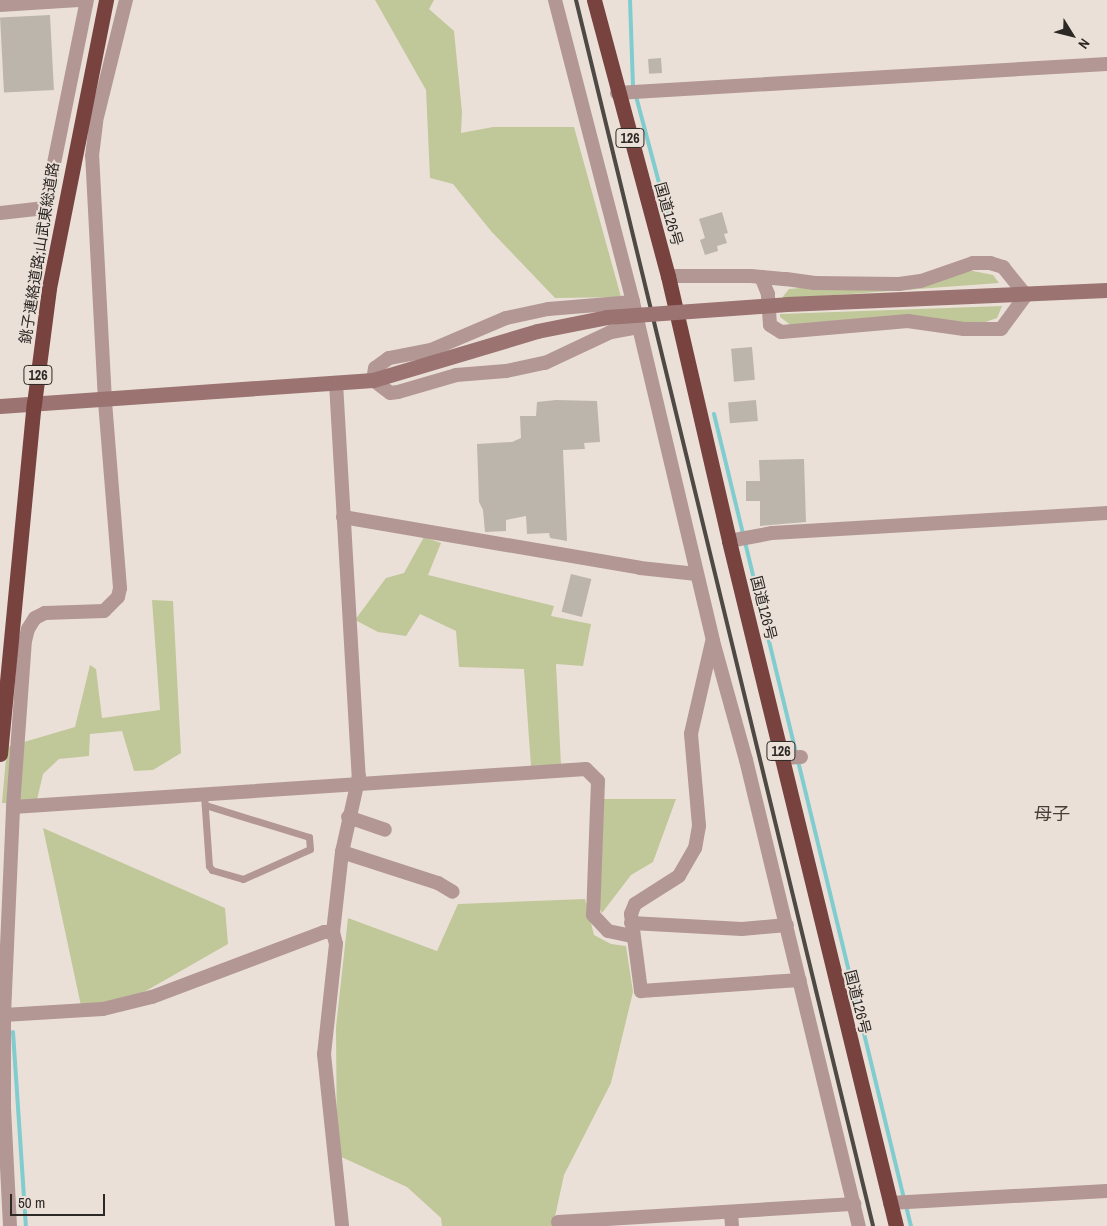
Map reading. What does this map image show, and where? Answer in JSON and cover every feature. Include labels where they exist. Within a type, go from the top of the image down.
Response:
[{"type":"highway","name":"銚子連絡道路;山武東総道路","points":[[0,754],[34,404],[50,279],[106,0]]},
{"type":"highway","name":"国道126号","points":[[594,0],[630,93],[668,276],[739,538],[900,1202],[896,1226]]},
{"type":"street","points":[[0,5],[79,0]]},
{"type":"street","points":[[0,213],[45,208],[87,0]]},
{"type":"street","points":[[10,1226],[4,1106],[4,1015],[13,807],[28,629],[35,618],[45,614],[104,611],[118,597],[92,156],[96,120],[126,0]]},
{"type":"street","points":[[555,0],[633,302],[713,641],[787,925],[859,1226]]},
{"type":"street","points":[[630,93],[1107,64]]},
{"type":"street","points":[[668,276],[761,277],[814,282],[900,284],[921,282],[973,263],[990,263],[1004,267],[1026,295]]},
{"type":"street","points":[[761,277],[768,294],[770,325],[781,332],[840,324],[908,321],[964,329],[1002,329],[1026,295]]},
{"type":"street","points":[[0,406],[105,401],[373,380],[537,331],[607,317],[787,304],[1107,290]]},
{"type":"street","points":[[373,380],[375,368],[389,358],[431,350],[506,318],[548,309],[633,302]]},
{"type":"street","points":[[373,380],[390,393],[456,375],[506,371],[544,363],[611,332],[678,317]]},
{"type":"street","points":[[336,383],[358,783],[348,817],[342,852],[334,932],[336,944],[324,1054],[342,1226]]},
{"type":"street","points":[[739,538],[1107,513]]},
{"type":"street","points":[[343,518],[640,568],[654,567],[697,574]]},
{"type":"street","points":[[713,641],[691,734],[699,826],[695,848],[679,876],[635,904],[632,930],[641,991],[800,980]]},
{"type":"street","points":[[13,807],[205,800],[358,783],[586,769],[598,781],[594,915],[608,931],[742,929],[787,925]]},
{"type":"street","points":[[348,817],[385,830]]},
{"type":"street","points":[[342,852],[438,883],[453,892]]},
{"type":"street","points":[[4,1015],[103,1009],[152,997],[307,939],[334,932]]},
{"type":"street","points":[[900,1202],[1107,1191]]},
{"type":"street","points":[[558,1222],[854,1204]]},
{"type":"street","points":[[731,1212],[732,1226]]},
{"type":"lane","points":[[205,800],[309,837],[310,849],[243,879],[212,870],[209,866],[205,800]]},
{"type":"green space","points":[[375,0],[434,0],[429,9],[454,31],[462,112],[461,133],[493,127],[574,127],[621,297],[555,298],[491,231],[453,184],[430,178],[426,90]]},
{"type":"green space","points":[[973,271],[993,275],[999,283],[781,299],[789,289]]},
{"type":"green space","points":[[1002,306],[997,318],[977,325],[879,317],[792,326],[780,317],[780,314]]},
{"type":"green space","points":[[424,537],[441,543],[428,575],[554,606],[551,616],[591,624],[583,666],[556,664],[561,765],[531,766],[524,669],[459,667],[456,631],[420,614],[406,636],[378,632],[355,620],[386,578],[404,573]]},
{"type":"green space","points":[[152,600],[173,601],[181,753],[153,770],[134,771],[122,731],[90,734],[89,756],[59,759],[43,774],[36,804],[2,803],[7,747],[75,727],[90,665],[96,669],[102,718],[160,710]]},
{"type":"green space","points":[[603,799],[676,799],[653,862],[631,875],[602,913],[597,903]]},
{"type":"green space","points":[[43,828],[225,908],[228,944],[102,1016],[81,1006]]},
{"type":"green space","points":[[585,899],[594,935],[611,944],[626,946],[633,992],[611,1083],[564,1175],[553,1226],[442,1226],[441,1218],[407,1187],[337,1155],[336,1027],[348,918],[437,951],[458,904]]},
{"type":"building","points":[[50,15],[54,90],[4,93],[0,18]]},
{"type":"building","points":[[661,58],[662,73],[649,74],[648,59]]},
{"type":"building","points":[[722,212],[728,233],[724,234],[727,243],[717,246],[718,251],[705,255],[700,240],[705,238],[699,219]]},
{"type":"building","points":[[752,347],[755,380],[734,382],[731,349]]},
{"type":"building","points":[[556,400],[597,401],[600,442],[584,443],[585,449],[563,450],[567,541],[550,538],[549,533],[527,534],[526,516],[506,520],[506,531],[485,532],[483,510],[479,502],[477,444],[512,442],[521,438],[520,416],[536,416],[537,402]]},
{"type":"building","points":[[756,400],[758,421],[730,423],[728,402]]},
{"type":"building","points":[[804,459],[806,522],[760,526],[760,501],[746,501],[746,481],[760,481],[759,460]]},
{"type":"building","points":[[571,574],[591,579],[582,617],[562,612]]},
{"type":"waterway","points":[[630,0],[633,85],[674,239]]},
{"type":"waterway","points":[[714,414],[904,1199]]},
{"type":"waterway","points":[[13,1032],[26,1226]]},
{"type":"waterway","points":[[906,1206],[911,1226]]},
{"type":"railway","points":[[576,0],[873,1226]]},
{"type":"district","name":"母子","points":[[1052,814]]}]
